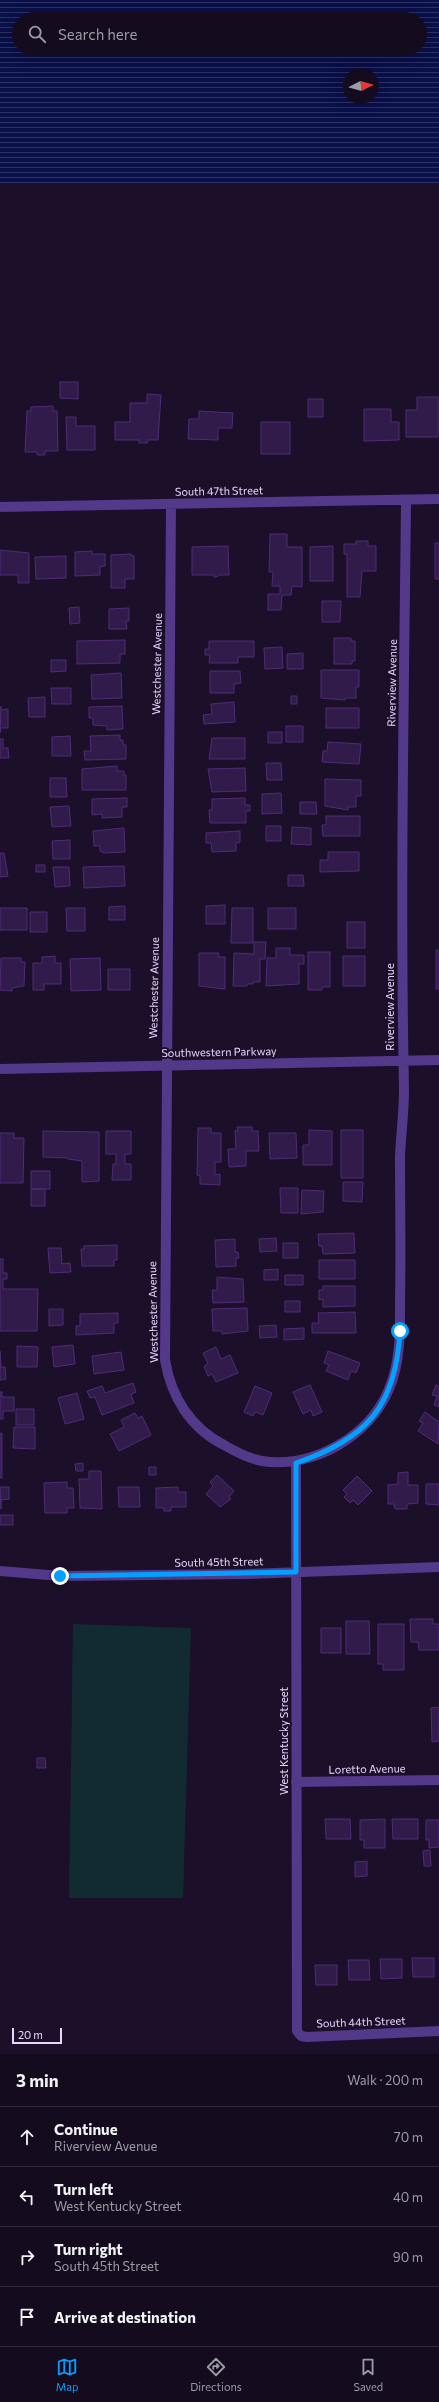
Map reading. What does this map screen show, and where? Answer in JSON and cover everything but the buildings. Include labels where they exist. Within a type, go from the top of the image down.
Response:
[{"type":"street","name":"South 47th Street","points":[[0,507],[439,499]]},
{"type":"street","name":"Riverview Avenue","points":[[296,1463],[344,1442],[358,1431],[381,1406],[394,1375],[398,1359],[400,1323],[400,1154],[404,1092],[402,1060],[406,500]]},
{"type":"street","name":"Westchester Avenue","points":[[171,504],[165,1360],[171,1386],[180,1405],[195,1425],[215,1441],[260,1461],[296,1463]]},
{"type":"street","name":"Southwestern Parkway","points":[[0,1069],[439,1060]]},
{"type":"street","name":"West Kentucky Street","points":[[296,1463],[296,2020]]},
{"type":"street","name":"South 45th Street","points":[[0,1571],[60,1576],[296,1572],[439,1567]]},
{"type":"street","name":"Loretto Avenue","points":[[296,1782],[439,1780]]},
{"type":"street","name":"South 44th Street","points":[[296,2020],[297,2031],[301,2036],[307,2037],[439,2031]]},
{"type":"shaded area","points":[[0,0],[439,0],[439,183],[0,183]]},
{"type":"shaded area","points":[[73,1624],[191,1628],[183,1898],[69,1898]]},
{"type":"route","points":[[60,1576],[296,1572],[296,1463],[313,1457],[344,1442],[371,1419],[381,1406],[389,1391],[398,1359],[400,1331]]}]
